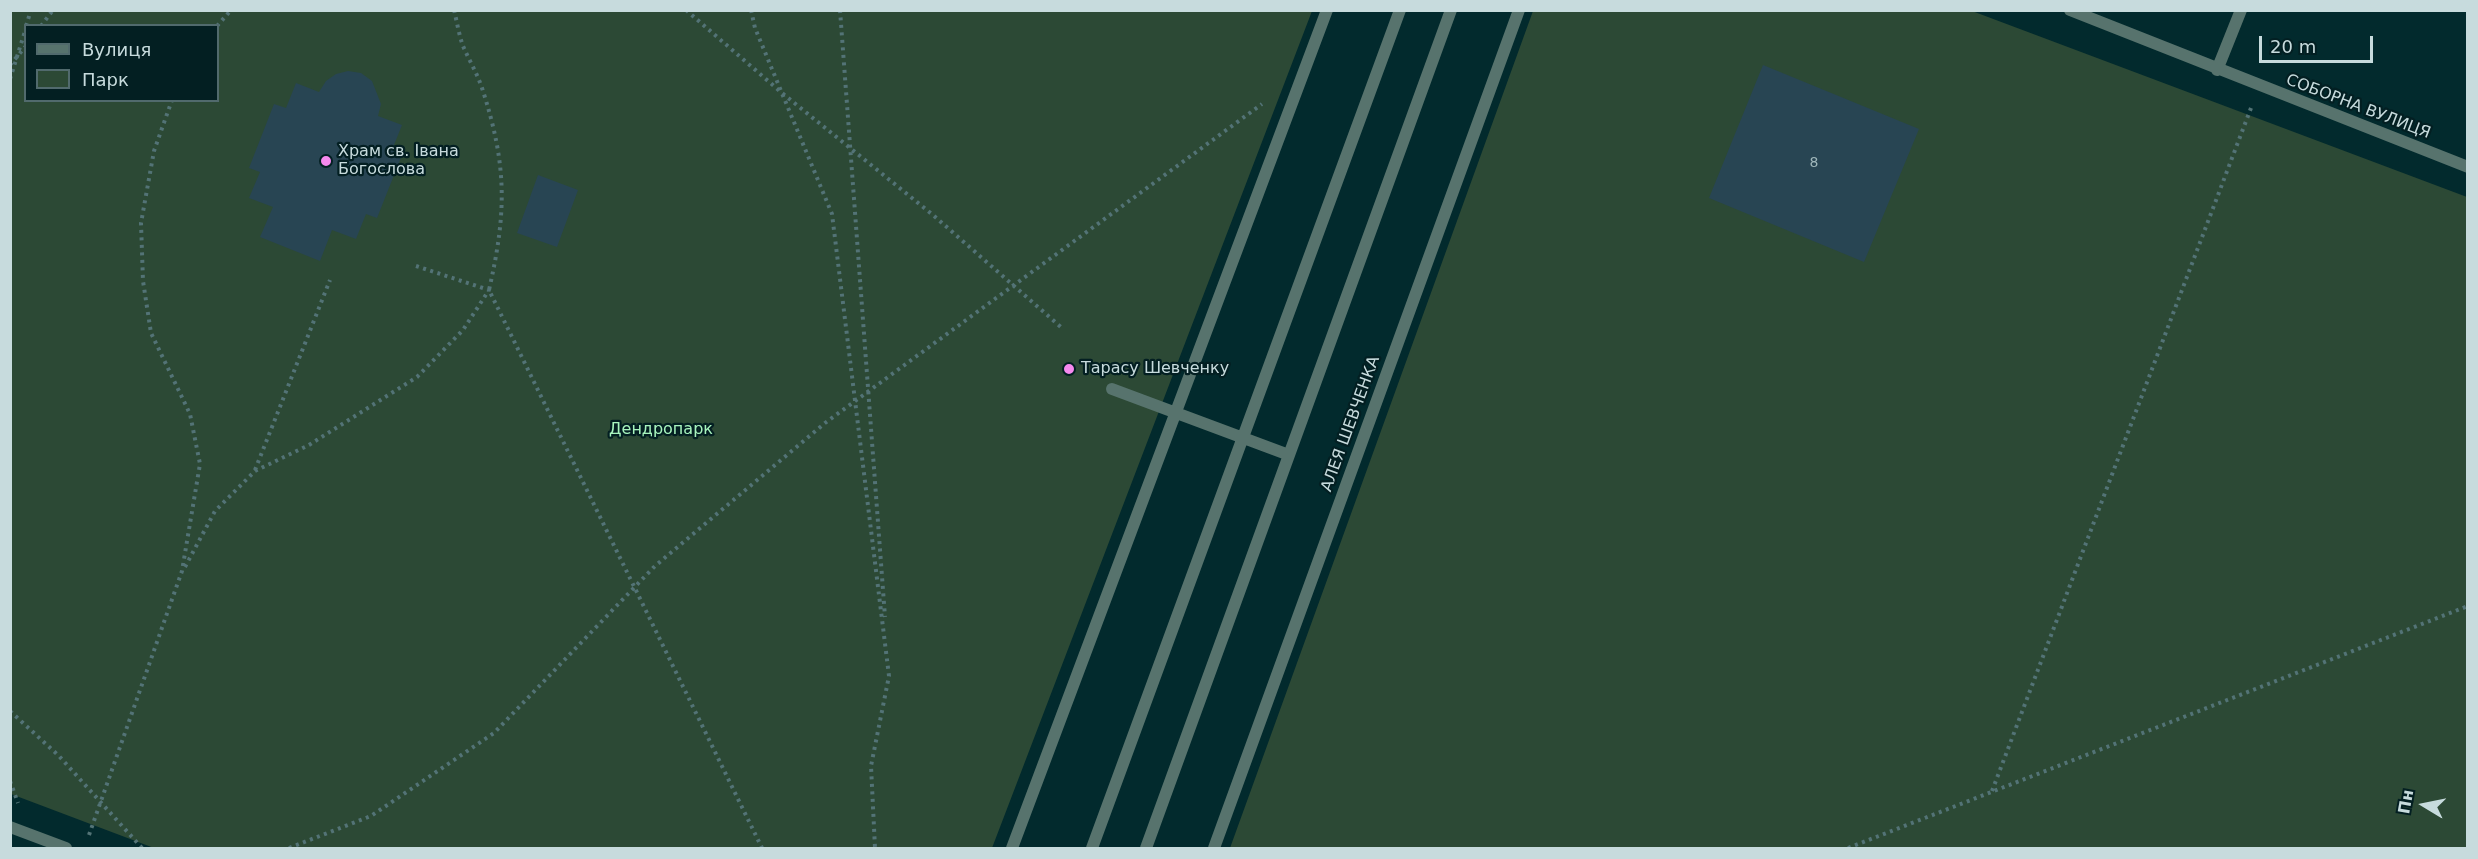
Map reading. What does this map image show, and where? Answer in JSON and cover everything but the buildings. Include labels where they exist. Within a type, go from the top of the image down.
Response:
[{"type":"street","points":[[1012,849],[1327,10]]},
{"type":"street","points":[[1092,849],[1400,10]]},
{"type":"street","points":[[1146,849],[1451,10]]},
{"type":"street","name":"АЛЕЯ ШЕВЧЕНКА","points":[[1214,849],[1520,10]]},
{"type":"street","name":"СОБОРНА ВУЛИЦЯ","points":[[2070,10],[2259,87],[2468,166]]},
{"type":"street","points":[[2217,70],[2241,10]]},
{"type":"street","points":[[1112,389],[1289,455]]},
{"type":"street","points":[[10,827],[66,849]]},
{"type":"path","points":[[42,24],[53,10]]},
{"type":"path","points":[[219,24],[231,10]]},
{"type":"path","points":[[182,571],[215,512],[255,471],[309,445],[417,377],[463,330],[489,290],[500,240],[503,182],[495,134],[481,85],[462,44],[454,10]]},
{"type":"path","points":[[686,10],[782,93],[933,215],[1062,328]]},
{"type":"path","points":[[751,10],[755,28],[832,214],[889,676]]},
{"type":"path","points":[[840,10],[889,676],[871,766],[875,849]]},
{"type":"path","points":[[10,79],[24,34]]},
{"type":"path","points":[[10,65],[24,48]]},
{"type":"path","points":[[1992,791],[2259,87]]},
{"type":"path","points":[[88,839],[182,571],[200,465],[190,414],[151,333],[143,280],[141,223],[154,151],[171,102]]},
{"type":"path","points":[[289,849],[371,816],[494,733],[664,558],[856,400],[1012,284],[1264,103]]},
{"type":"path","points":[[416,266],[489,290],[762,849]]},
{"type":"path","points":[[255,471],[330,280]]},
{"type":"path","points":[[1848,849],[2468,606]]},
{"type":"path","points":[[10,711],[59,756],[142,849]]},
{"type":"green space","name":"Дендропарк","points":[[10,11],[1312,11],[992,848],[154,848],[11,794]]},
{"type":"green space","points":[[1533,11],[1972,11],[2467,197],[2467,848],[1230,848]]},
{"type":"place","name":"Храм св. Iвана Богослова","points":[[326,161]]},
{"type":"place","name":"Тарасу Шевченку","points":[[1069,369]]}]
